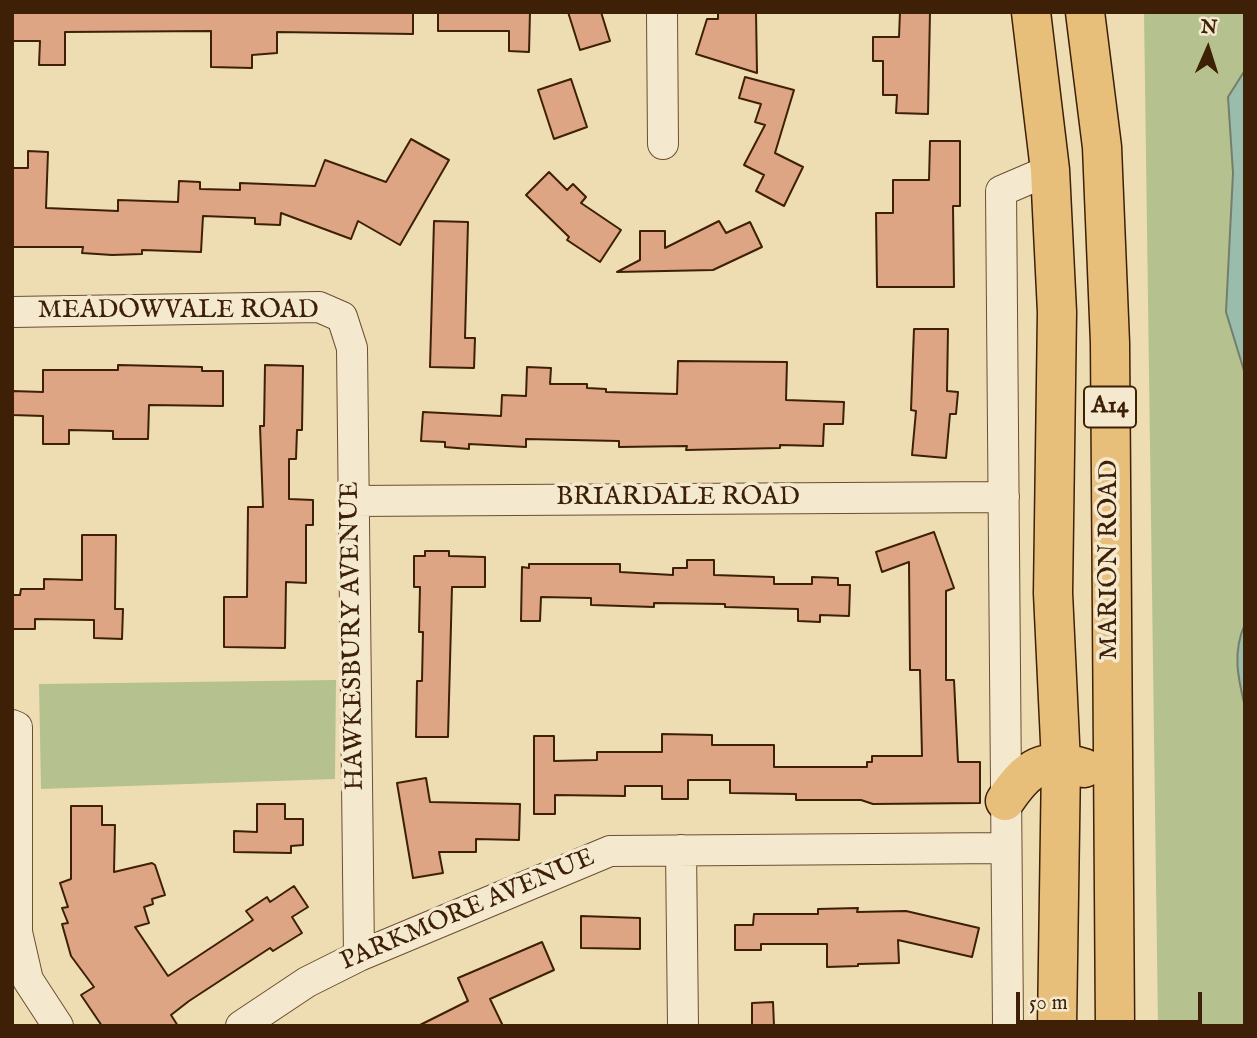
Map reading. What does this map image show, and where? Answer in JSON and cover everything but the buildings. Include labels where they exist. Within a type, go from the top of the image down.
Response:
[{"type":"main road","name":"MARION ROAD","points":[[1031,13],[1050,170],[1058,312],[1053,593],[1061,763],[1057,1026]]},
{"type":"main road","name":"MARION ROAD","points":[[1085,13],[1102,147],[1107,243],[1115,1026]]},
{"type":"main road","points":[[1005,802],[1020,781],[1046,763],[1061,763],[1091,771],[1106,787],[1113,800]]},
{"type":"street","points":[[662,12],[663,144]]},
{"type":"street","points":[[1008,1026],[1001,191],[1050,170]]},
{"type":"street","name":"MEADOWVALE ROAD","points":[[12,312],[319,307],[342,317]]},
{"type":"street","name":"HAWKESBURY AVENUE","points":[[342,317],[352,348],[359,956]]},
{"type":"street","name":"BRIARDALE ROAD","points":[[352,501],[1004,497]]},
{"type":"street","points":[[12,725],[17,727],[17,932],[28,980],[58,1026]]},
{"type":"street","name":"PARKMORE AVENUE","points":[[241,1026],[307,982],[359,956],[610,851],[1005,848]]},
{"type":"street","points":[[681,850],[683,1026]]},
{"type":"green space","points":[[1144,12],[1245,12],[1245,1026],[1158,1026]]},
{"type":"green space","points":[[336,680],[335,779],[41,789],[39,684]]},
{"type":"shaded area","points":[[1245,70],[1245,374],[1226,312],[1233,173],[1228,97]]},
{"type":"shaded area","points":[[1245,624],[1245,707],[1237,655]]}]
